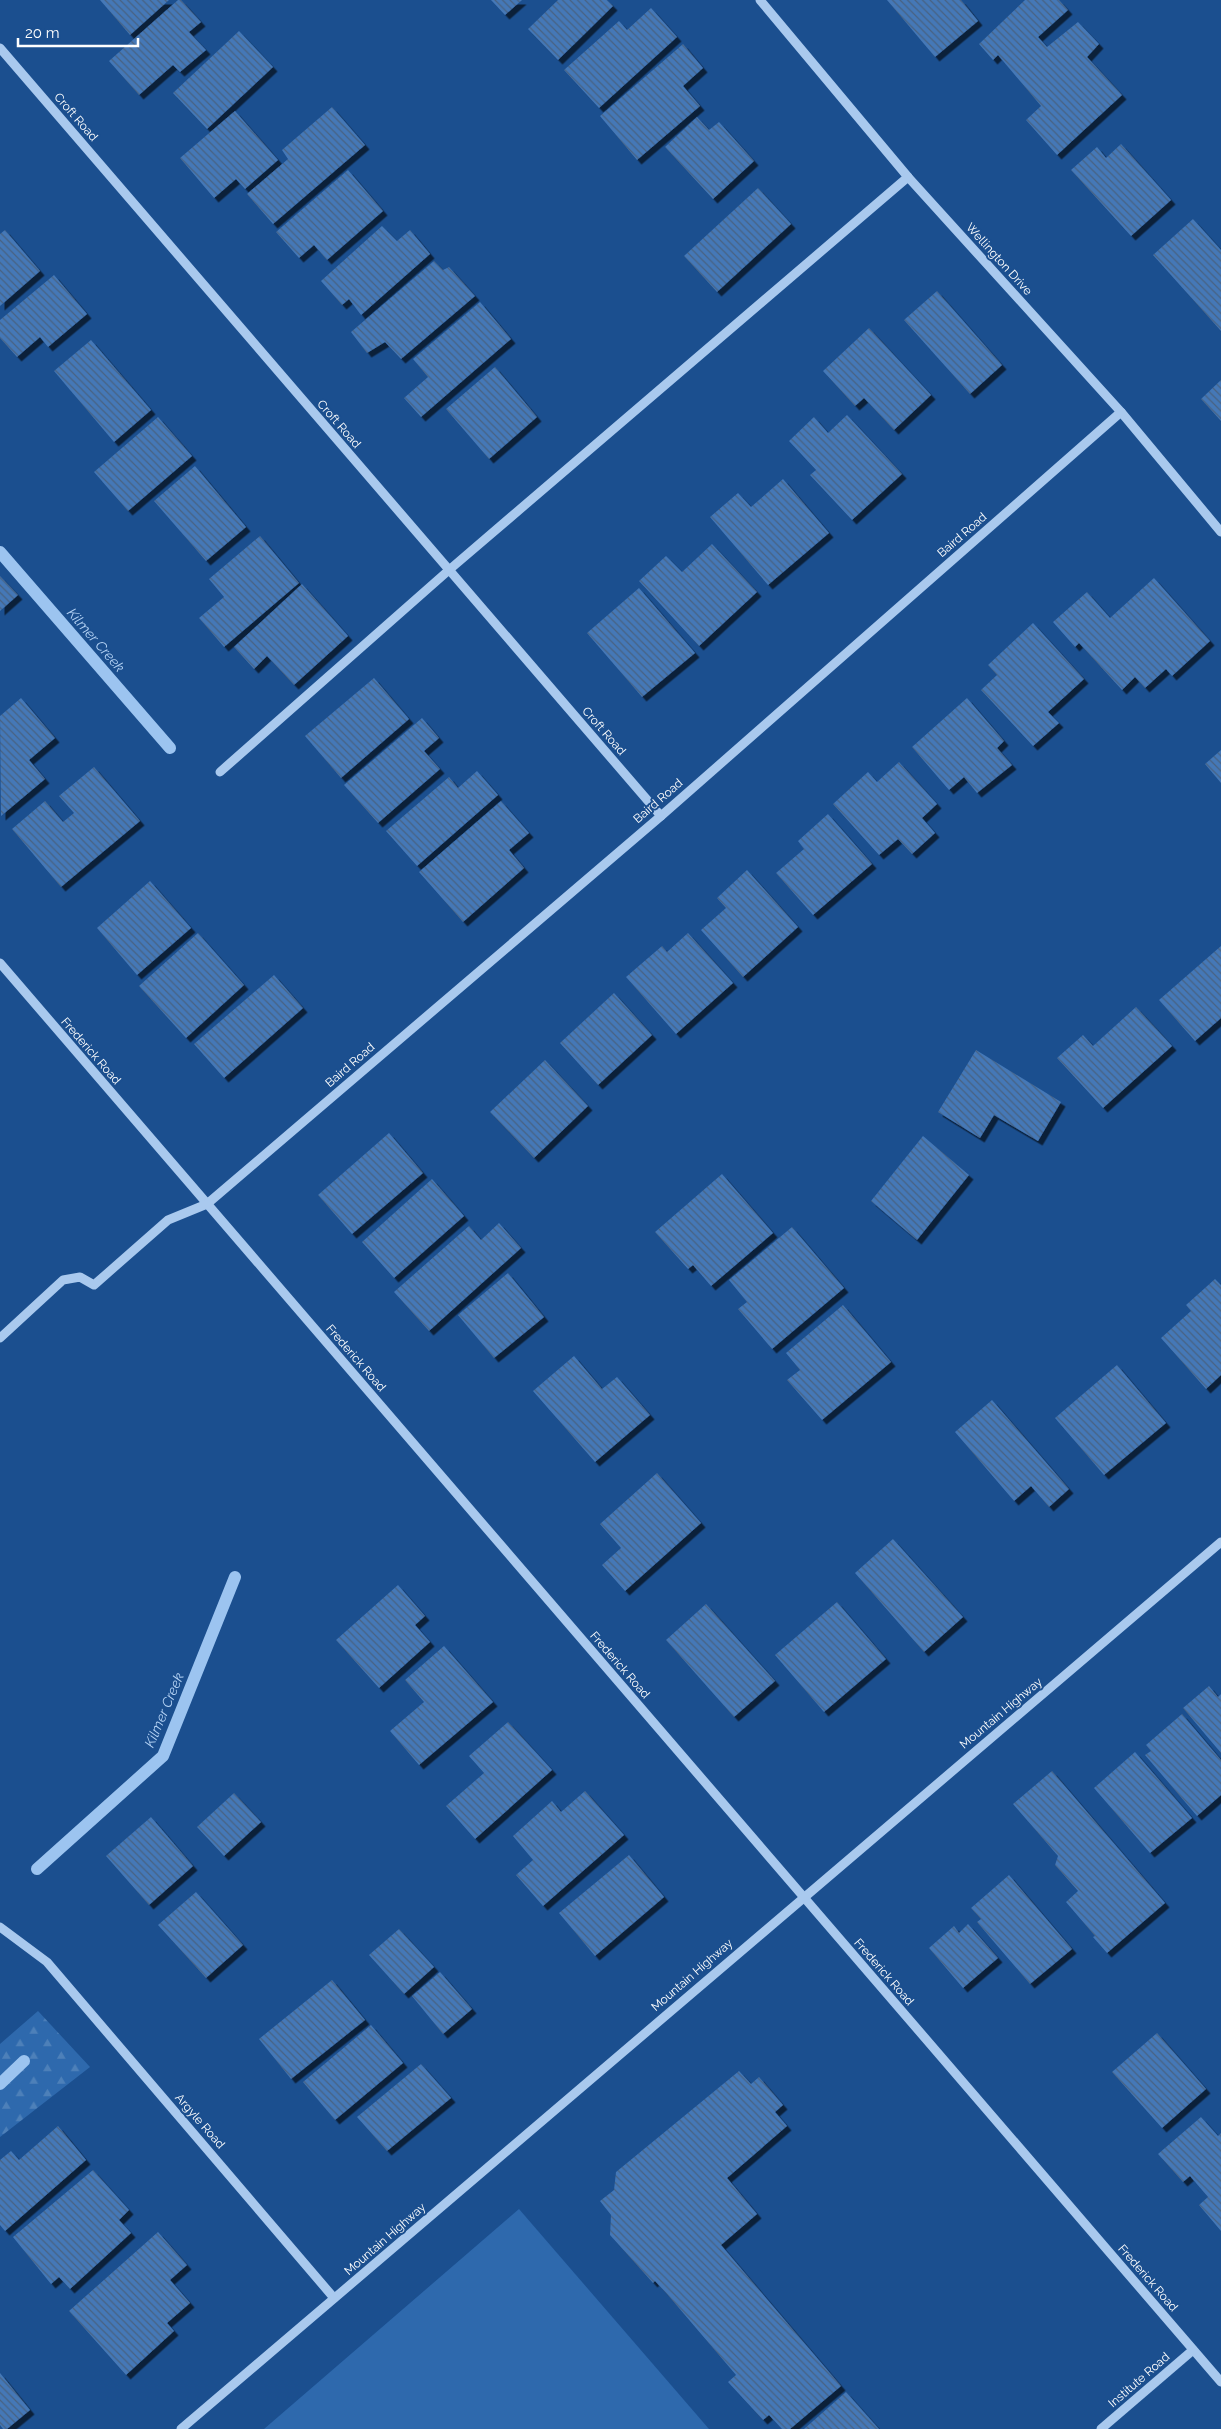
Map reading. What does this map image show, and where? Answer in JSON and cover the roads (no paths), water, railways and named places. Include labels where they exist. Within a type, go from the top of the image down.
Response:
[{"type":"street","name":"Wellington Drive","points":[[760,0],[908,178],[1121,412],[1221,532]]},
{"type":"street","name":"Croft Road","points":[[0,48],[661,816]]},
{"type":"street","points":[[220,772],[449,570],[908,178]]},
{"type":"street","name":"Baird Road","points":[[0,1338],[63,1280],[80,1277],[94,1285],[168,1220],[207,1204],[661,816],[1121,412]]},
{"type":"street","name":"Frederick Road","points":[[0,963],[1221,2382]]},
{"type":"street","name":"Mountain Highway","points":[[181,2429],[802,1897],[1221,1542]]},
{"type":"street","name":"Argyle Road","points":[[0,1927],[47,1962],[334,2298]]},
{"type":"street","name":"Institute Road","points":[[1101,2429],[1193,2350]]},
{"type":"waterway","name":"Kilmer Creek","points":[[0,552],[170,748]]},
{"type":"waterway","name":"Kilmer Creek","points":[[37,1869],[163,1756],[235,1577]]},
{"type":"waterway","name":"Kilmer Creek","points":[[0,2084],[24,2061]]}]
